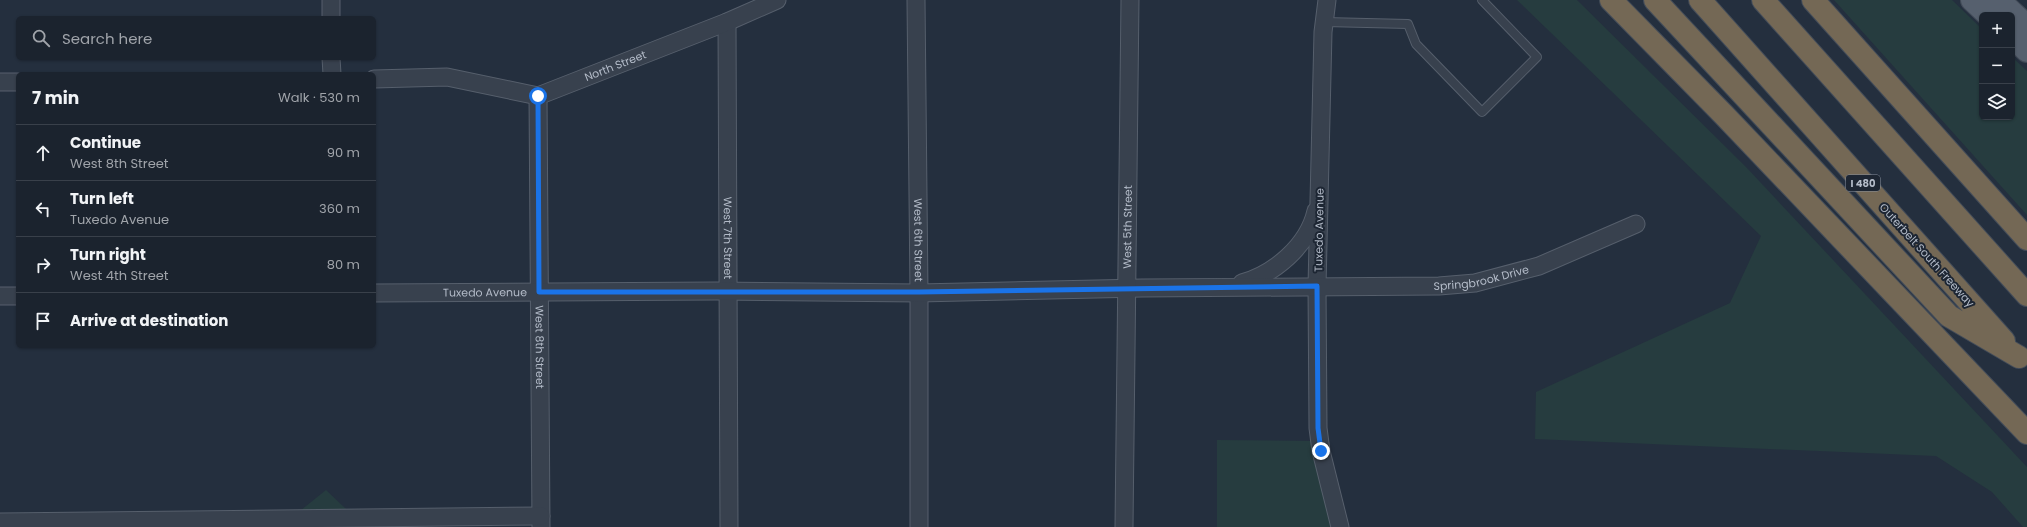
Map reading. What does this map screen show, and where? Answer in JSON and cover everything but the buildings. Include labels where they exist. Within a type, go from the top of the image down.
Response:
[{"type":"highway","points":[[1611,0],[1724,115],[2027,433]]},
{"type":"highway","points":[[1655,0],[1949,316],[2023,361]]},
{"type":"highway","name":"Outerbelt South Freeway","points":[[1700,0],[2023,361]]},
{"type":"highway","points":[[1764,0],[2027,295]]},
{"type":"highway","points":[[1813,0],[2027,239]]},
{"type":"main road","points":[[1972,0],[1985,12]]},
{"type":"main road","points":[[1999,0],[2027,26]]},
{"type":"main road","points":[[2015,40],[2027,51]]},
{"type":"street","points":[[331,0],[331,16]]},
{"type":"street","name":"North Street","points":[[538,96],[727,22],[777,0]]},
{"type":"street","name":"West 6th Street","points":[[916,0],[919,292],[919,527]]},
{"type":"street","name":"West 5th Street","points":[[1124,527],[1130,0]]},
{"type":"street","name":"Tuxedo Avenue","points":[[376,293],[728,291],[919,292],[1317,286],[1324,22],[1327,0]]},
{"type":"street","name":"West 7th Street","points":[[727,22],[729,527]]},
{"type":"street","points":[[332,60],[332,72]]},
{"type":"street","points":[[376,79],[447,77],[538,96]]},
{"type":"street","points":[[0,82],[16,82]]},
{"type":"street","name":"West 8th Street","points":[[538,96],[541,522]]},
{"type":"street","points":[[1224,287],[1244,282],[1268,273],[1285,259],[1303,239],[1314,220],[1319,196]]},
{"type":"street","name":"Springbrook Drive","points":[[1317,286],[1439,286],[1475,282],[1539,266],[1636,224]]},
{"type":"street","points":[[1317,286],[1318,428],[1321,451],[1340,527]]},
{"type":"street","points":[[0,296],[16,296]]},
{"type":"street","points":[[0,522],[541,522]]},
{"type":"lane","points":[[1324,22],[1408,24],[1416,44],[1482,112],[1538,57],[1482,0]]},
{"type":"green space","points":[[1517,0],[1577,0],[1746,167],[2027,467],[2027,527],[2023,527],[1992,492],[1936,456],[1535,439],[1536,392],[1730,303],[1761,236]]},
{"type":"green space","points":[[1834,0],[1952,0],[1979,26],[1979,120],[2015,120],[2015,60],[2027,71],[2027,215]]},
{"type":"green space","points":[[1217,440],[1313,441],[1337,527],[1217,527]]},
{"type":"green space","points":[[326,490],[365,527],[280,527]]},
{"type":"route","points":[[538,96],[539,292],[919,292],[1317,286],[1318,428],[1321,451]]}]
